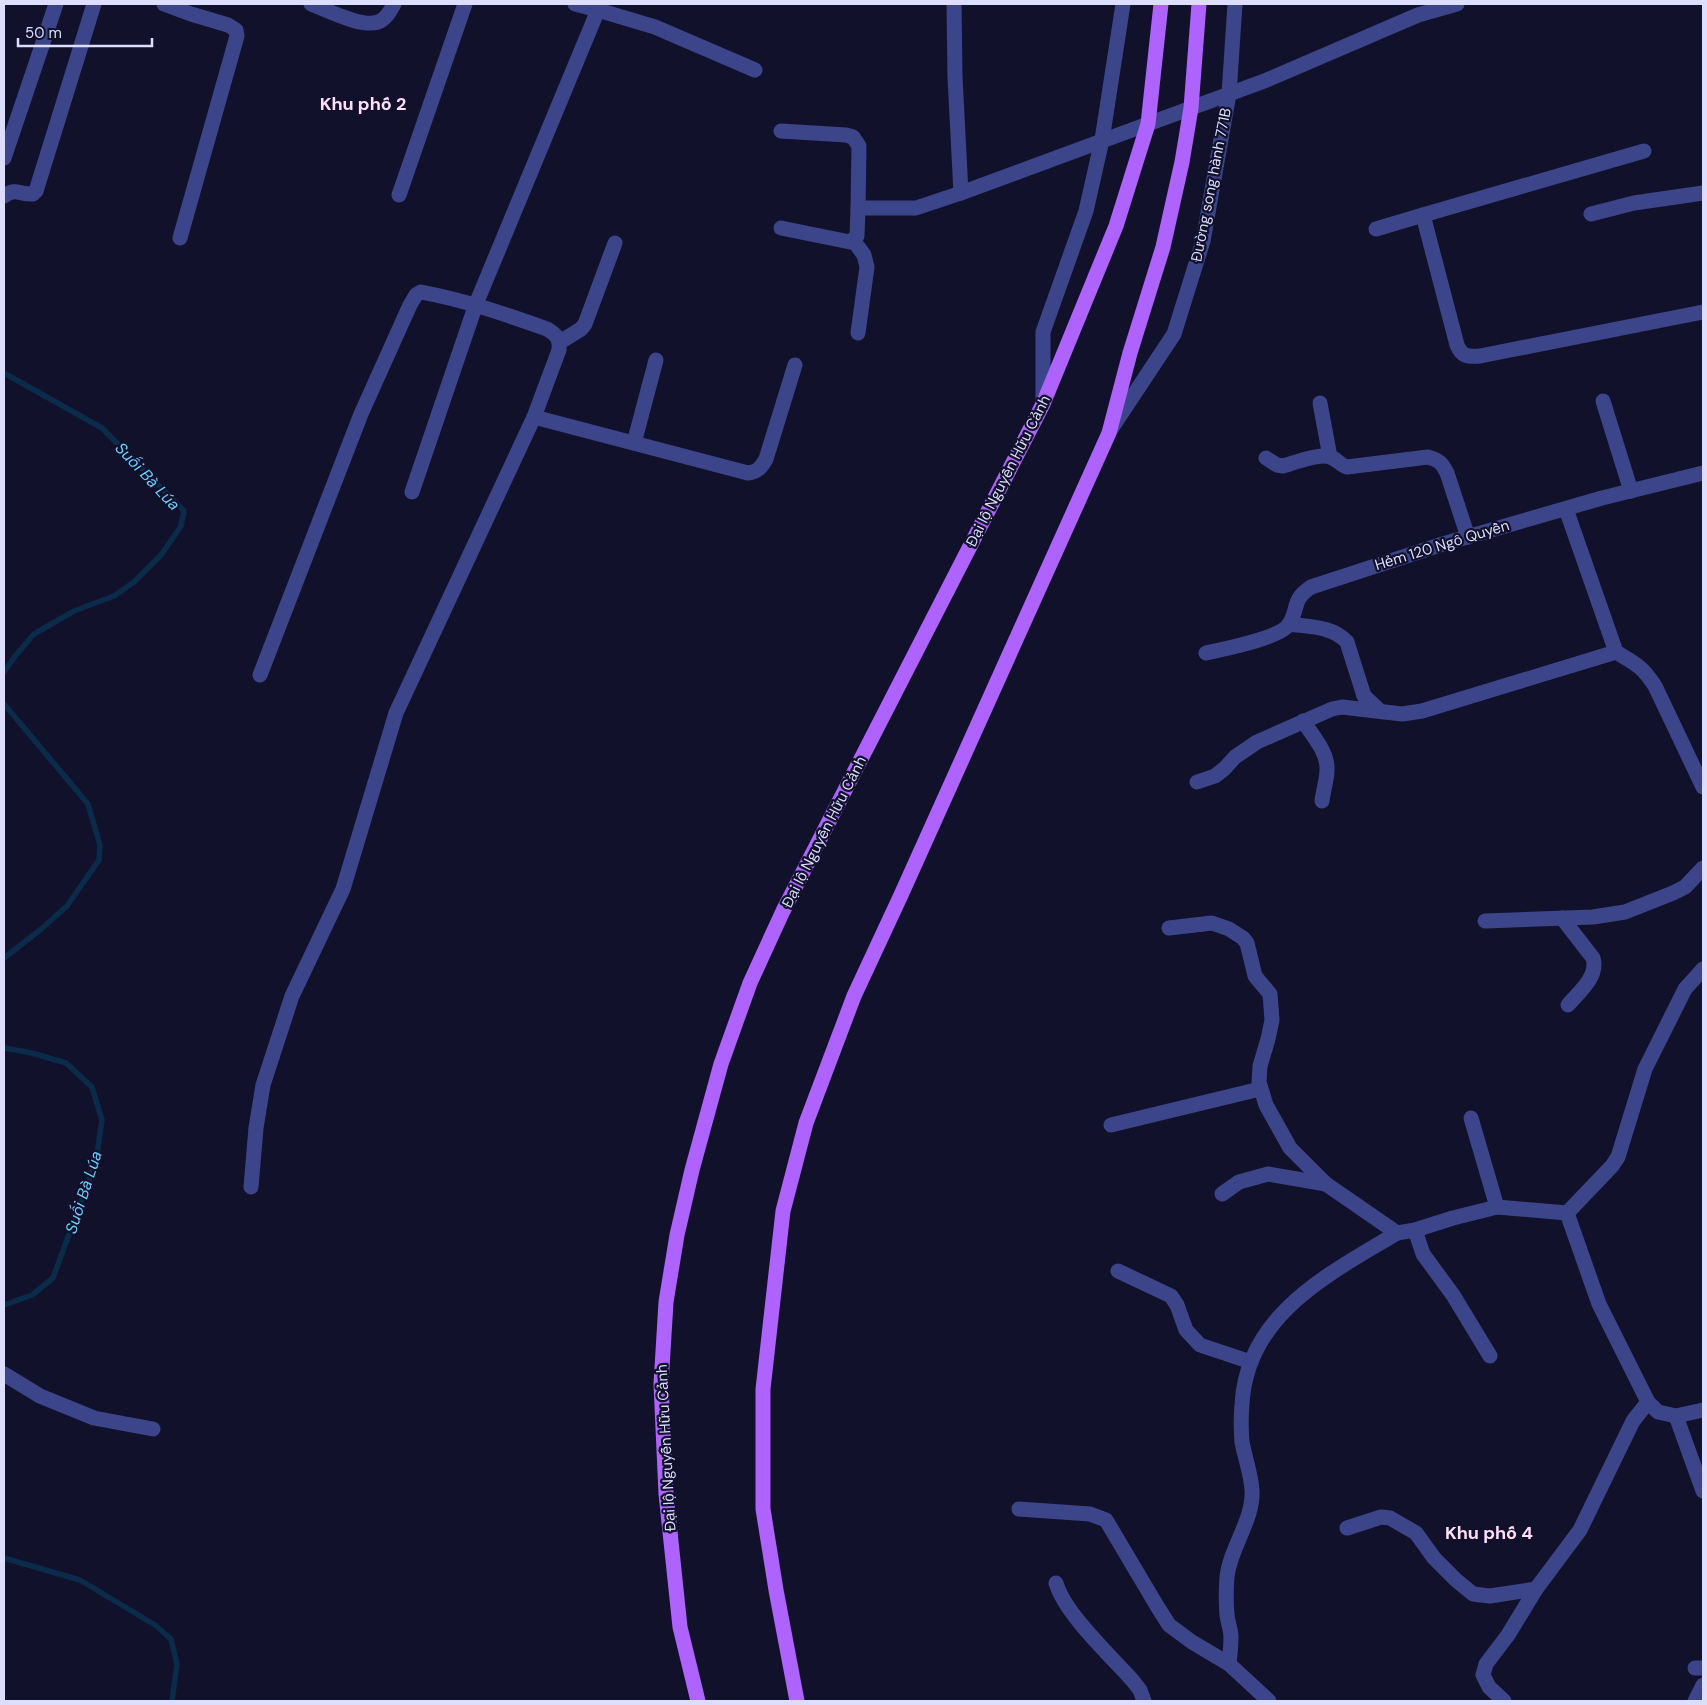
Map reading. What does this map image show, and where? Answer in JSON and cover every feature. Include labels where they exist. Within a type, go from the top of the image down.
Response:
[{"type":"main road","name":"Đại lộ Nguyễn Hữu Cảnh","points":[[698,1701],[679,1618],[666,1494],[661,1384],[666,1302],[677,1235],[692,1170],[721,1064],[750,983],[783,911],[1043,404],[1116,226],[1148,124],[1161,4]]},
{"type":"main road","points":[[797,1701],[763,1509],[763,1389],[783,1211],[806,1123],[854,996],[906,886],[1109,433],[1130,353],[1163,247],[1182,162],[1191,108],[1199,4]]},
{"type":"street","points":[[4,158],[56,4]]},
{"type":"street","points":[[4,196],[15,191],[30,194],[36,191],[94,4]]},
{"type":"street","points":[[164,4],[228,25],[236,30],[237,36],[180,238]]},
{"type":"street","points":[[310,4],[362,24],[374,24],[382,21],[390,13],[394,4]]},
{"type":"street","points":[[399,195],[465,4]]},
{"type":"street","points":[[575,4],[655,28],[755,70]]},
{"type":"street","points":[[954,4],[955,77],[961,193]]},
{"type":"street","points":[[1043,404],[1043,332],[1086,211],[1102,140],[1123,4]]},
{"type":"street","name":"Đường song hành 771B","points":[[1109,433],[1174,334],[1203,241],[1229,94],[1235,4]]},
{"type":"street","points":[[858,208],[916,208],[961,193],[1266,80],[1418,15],[1457,4]]},
{"type":"street","points":[[412,492],[476,304],[598,10]]},
{"type":"street","points":[[781,131],[846,134],[852,137],[859,146],[857,236],[850,242],[781,228]]},
{"type":"street","points":[[1376,229],[1644,151]]},
{"type":"street","points":[[1591,214],[1634,203],[1703,193]]},
{"type":"street","points":[[1423,215],[1457,345],[1461,353],[1468,358],[1703,312]]},
{"type":"street","points":[[853,240],[864,255],[867,267],[858,333]]},
{"type":"street","points":[[560,342],[586,324],[615,243]]},
{"type":"street","points":[[251,1187],[256,1128],[263,1085],[292,996],[343,889],[396,713],[534,417],[559,350],[560,342],[556,334],[547,329],[476,304],[438,294],[421,292],[416,295],[361,414],[260,675]]},
{"type":"street","points":[[634,443],[656,360]]},
{"type":"street","points":[[534,417],[748,473],[755,472],[762,467],[766,459],[795,365]]},
{"type":"street","points":[[1603,401],[1631,491]]},
{"type":"street","points":[[1320,403],[1330,457]]},
{"type":"street","points":[[1266,458],[1277,465],[1283,466],[1323,455],[1347,467],[1428,457],[1438,460],[1447,473],[1468,537]]},
{"type":"street","name":"Hẻm 120 Ngô Quyền","points":[[1289,624],[1297,601],[1311,587],[1566,508],[1703,473]]},
{"type":"street","points":[[1566,508],[1616,652],[1642,668],[1648,675],[1703,787]]},
{"type":"street","points":[[1206,653],[1255,641],[1282,631],[1289,624],[1331,630],[1347,642],[1364,696],[1378,710]]},
{"type":"street","points":[[1197,782],[1215,776],[1234,757],[1256,742],[1332,709],[1342,707],[1402,714],[1422,711],[1616,652]]},
{"type":"street","points":[[1303,721],[1322,751],[1326,761],[1327,770],[1322,801]]},
{"type":"street","points":[[1485,921],[1593,917],[1626,912],[1673,894],[1685,887],[1703,868]]},
{"type":"street","points":[[1562,918],[1595,963],[1593,975],[1568,1005]]},
{"type":"street","points":[[1169,928],[1212,924],[1229,929],[1247,943],[1255,976],[1270,994],[1272,1020],[1260,1066],[1259,1082],[1266,1105],[1290,1148],[1326,1184],[1397,1233]]},
{"type":"street","points":[[1567,1213],[1612,1166],[1618,1157],[1645,1069],[1684,989],[1703,970]]},
{"type":"street","points":[[1111,1125],[1260,1089]]},
{"type":"street","points":[[1471,1118],[1497,1207]]},
{"type":"street","points":[[1222,1194],[1239,1182],[1268,1174],[1326,1184]]},
{"type":"street","points":[[1229,1664],[1231,1637],[1227,1614],[1227,1576],[1232,1553],[1250,1508],[1252,1491],[1242,1440],[1242,1412],[1246,1375],[1255,1350],[1266,1330],[1285,1309],[1321,1279],[1397,1233],[1415,1230],[1497,1207],[1567,1213]]},
{"type":"street","points":[[1567,1213],[1599,1304],[1648,1402],[1658,1412],[1676,1416],[1703,1410]]},
{"type":"street","points":[[1415,1230],[1423,1254],[1453,1295],[1490,1356]]},
{"type":"street","points":[[1118,1271],[1171,1296],[1177,1305],[1186,1330],[1200,1345],[1251,1362]]},
{"type":"street","points":[[4,1374],[40,1396],[94,1418],[153,1429]]},
{"type":"street","points":[[1504,1701],[1488,1687],[1483,1675],[1486,1664],[1508,1635],[1536,1589],[1580,1530],[1633,1421],[1648,1402]]},
{"type":"street","points":[[1676,1416],[1703,1491]]},
{"type":"street","points":[[1019,1509],[1090,1514],[1106,1520],[1169,1625],[1192,1642],[1229,1664],[1269,1701]]},
{"type":"street","points":[[1347,1528],[1381,1517],[1390,1518],[1416,1533],[1434,1558],[1473,1594],[1490,1596],[1536,1589]]},
{"type":"street","points":[[1056,1583],[1060,1596],[1072,1613],[1137,1685],[1144,1701]]},
{"type":"street","points":[[1695,1701],[1703,1685]]},
{"type":"waterway","name":"Suối Bà Lúa","points":[[4,373],[102,428],[184,511],[181,526],[161,555],[134,582],[114,596],[74,611],[34,634],[4,672]]},
{"type":"waterway","name":"Suối Bà Lúa","points":[[4,704],[88,804],[100,845],[99,860],[67,906],[4,958]]},
{"type":"waterway","name":"Suối Bà Lúa","points":[[4,1048],[32,1053],[66,1063],[92,1087],[102,1120],[96,1161],[53,1278],[32,1295],[4,1305]]},
{"type":"waterway","points":[[4,1558],[80,1580],[155,1625],[171,1639],[177,1664],[172,1701]]},
{"type":"district","name":"Khu phố 2","points":[[363,104]]},
{"type":"district","name":"Khu phố 4","points":[[1489,1533]]}]
